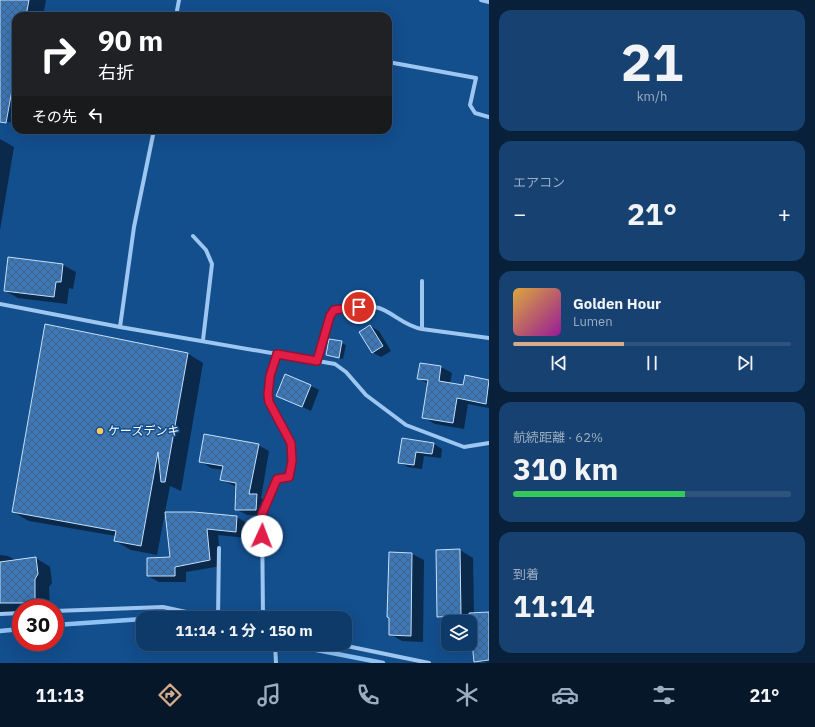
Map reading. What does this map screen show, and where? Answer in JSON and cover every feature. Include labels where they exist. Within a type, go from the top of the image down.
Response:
[{"type":"street","points":[[177,12],[179,0]]},
{"type":"street","points":[[481,0],[489,2]]},
{"type":"street","points":[[392,63],[476,78],[470,105],[476,114],[489,117]]},
{"type":"street","points":[[120,327],[134,227],[153,134]]},
{"type":"street","points":[[193,236],[206,250],[212,264],[203,340]]},
{"type":"street","points":[[422,281],[422,328]]},
{"type":"street","points":[[0,304],[120,327],[203,340],[335,364],[346,372],[366,395],[406,425],[464,447],[489,443]]},
{"type":"street","points":[[317,361],[330,316],[334,310],[369,306],[380,308],[412,327],[489,338]]},
{"type":"street","points":[[263,611],[262,514],[277,479],[289,477],[292,461],[291,443],[269,402],[268,394],[270,376],[277,354]]},
{"type":"street","points":[[218,611],[219,548]]},
{"type":"street","points":[[64,611],[163,607],[182,611]]},
{"type":"street","points":[[0,614],[12,613]]},
{"type":"street","points":[[352,647],[430,663]]},
{"type":"street","points":[[275,651],[276,663]]},
{"type":"building","points":[[0,0],[29,0],[27,12],[12,12],[12,90],[6,123],[0,122]]},
{"type":"building","points":[[8,257],[63,264],[61,282],[56,282],[54,297],[4,291]]},
{"type":"building","name":"ケーズデンキ","points":[[45,324],[188,353],[165,482],[161,482],[158,452],[141,546],[114,541],[116,531],[12,512]]},
{"type":"building","points":[[370,325],[383,346],[372,353],[359,332]]},
{"type":"building","points":[[329,339],[342,341],[339,358],[326,355]]},
{"type":"building","points":[[420,363],[441,366],[439,381],[463,385],[465,375],[489,380],[486,404],[457,398],[453,423],[422,418],[428,380],[417,379]]},
{"type":"building","points":[[285,374],[311,385],[302,407],[276,396]]},
{"type":"building","points":[[204,434],[259,444],[249,494],[257,494],[256,510],[235,510],[236,483],[220,480],[223,466],[199,462]]},
{"type":"building","points":[[402,438],[434,443],[432,454],[416,452],[414,465],[398,463]]},
{"type":"building","points":[[165,512],[194,512],[237,516],[236,532],[207,529],[210,560],[175,567],[175,576],[147,576],[147,558],[170,557]]},
{"type":"building","points":[[460,549],[461,615],[441,615],[441,617],[437,617],[436,550]]},
{"type":"building","points":[[389,552],[412,553],[411,636],[389,635],[389,618],[387,617]]},
{"type":"building","points":[[36,557],[38,574],[35,579],[35,599],[12,599],[12,603],[0,603],[0,562]]},
{"type":"building","points":[[489,612],[489,660],[474,662],[473,651],[477,651],[477,615],[469,615],[469,613]]},
{"type":"waterway","points":[[64,624],[136,619]]},
{"type":"waterway","points":[[0,631],[12,630]]},
{"type":"waterway","points":[[322,651],[383,663]]},
{"type":"place","name":"ケーズデンキ","points":[[100,431]]},
{"type":"route","points":[[262,536],[262,514],[277,479],[289,477],[291,473],[292,461],[291,443],[269,402],[268,394],[270,376],[277,354],[317,361],[330,316],[334,310],[359,307]]}]
